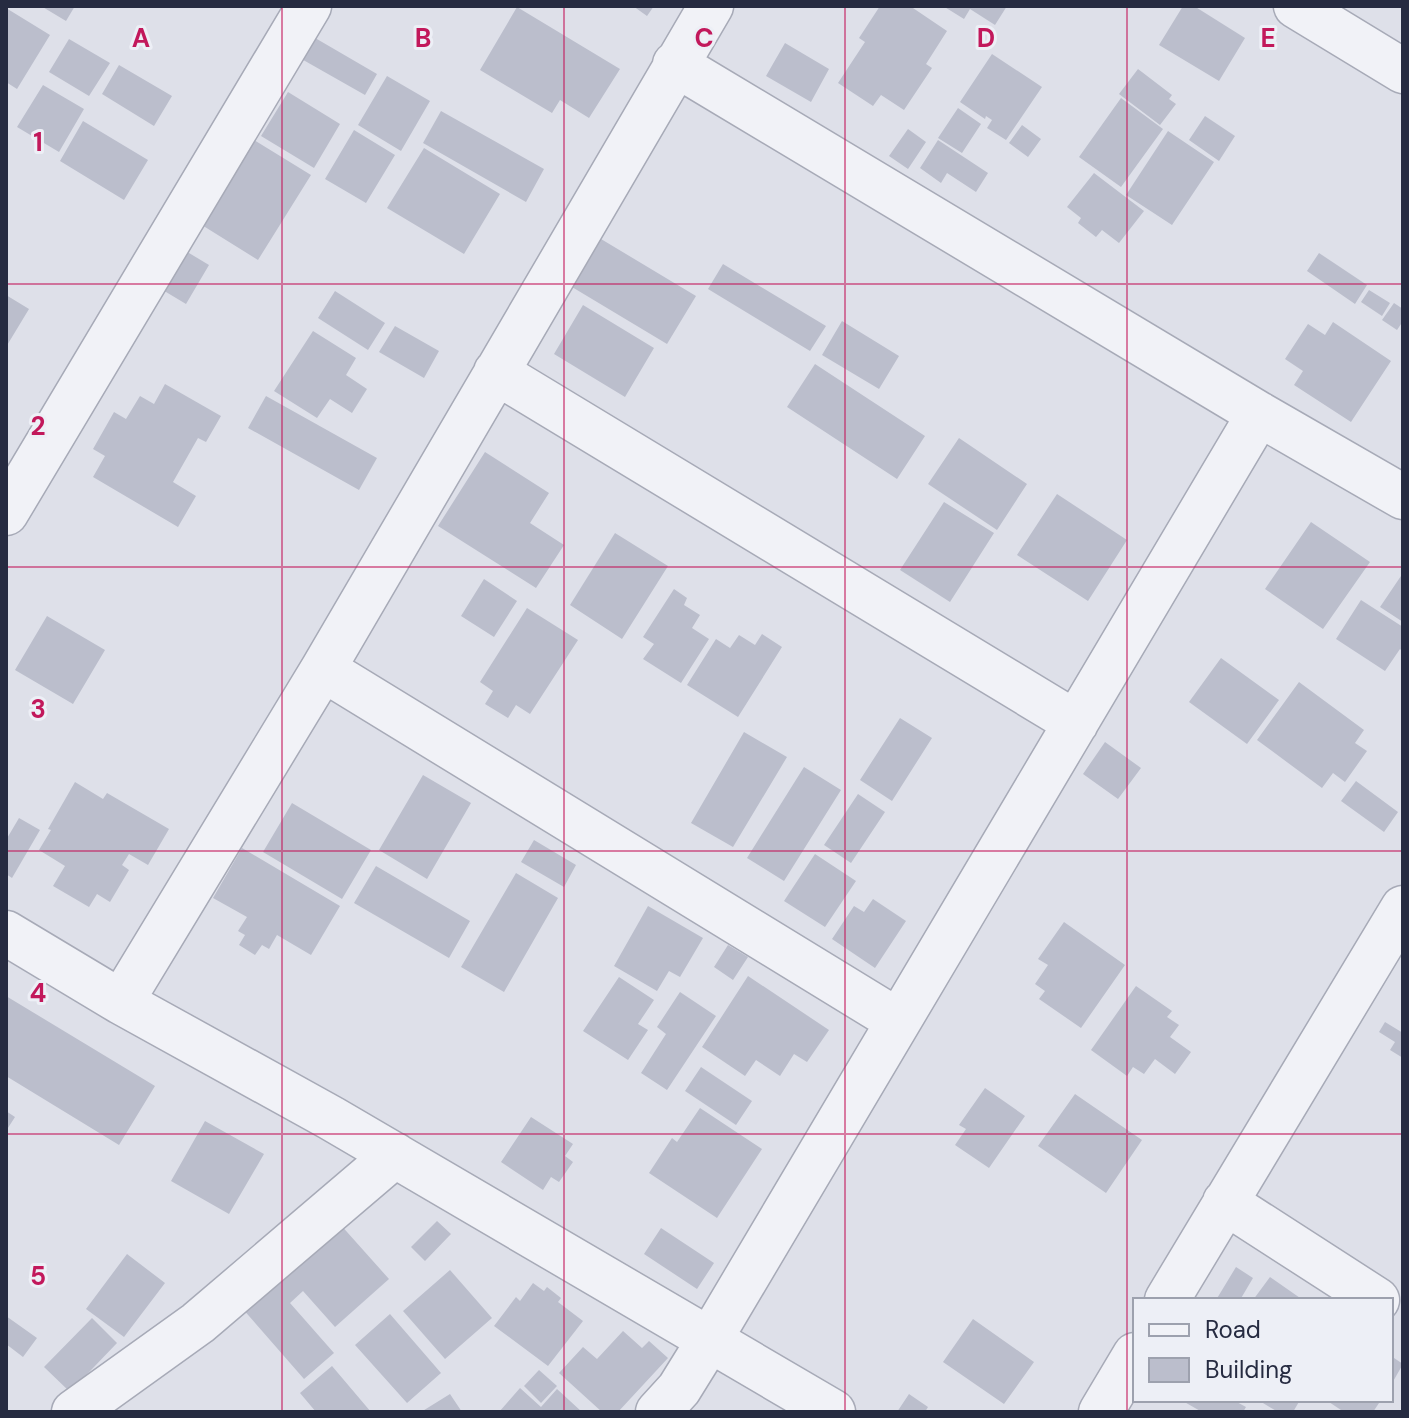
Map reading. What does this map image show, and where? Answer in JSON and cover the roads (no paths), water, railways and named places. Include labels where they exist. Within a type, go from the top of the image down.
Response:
[{"type":"street","points":[[6,513],[309,6]]},
{"type":"street","points":[[121,1002],[323,669],[711,6]]},
{"type":"street","points":[[1296,6],[1403,71]]},
{"type":"street","points":[[675,64],[1403,497]]},
{"type":"street","points":[[496,372],[1076,723]]},
{"type":"street","points":[[658,1412],[679,1389],[710,1339],[1259,414]]},
{"type":"street","points":[[323,669],[898,1021]]},
{"type":"street","points":[[1168,1298],[1403,909]]},
{"type":"street","points":[[6,933],[121,1002],[395,1155],[833,1412]]},
{"type":"street","points":[[74,1412],[198,1323],[395,1155]]},
{"type":"street","points":[[1225,1202],[1374,1298]]},
{"type":"street","points":[[1101,1412],[1133,1358]]}]
